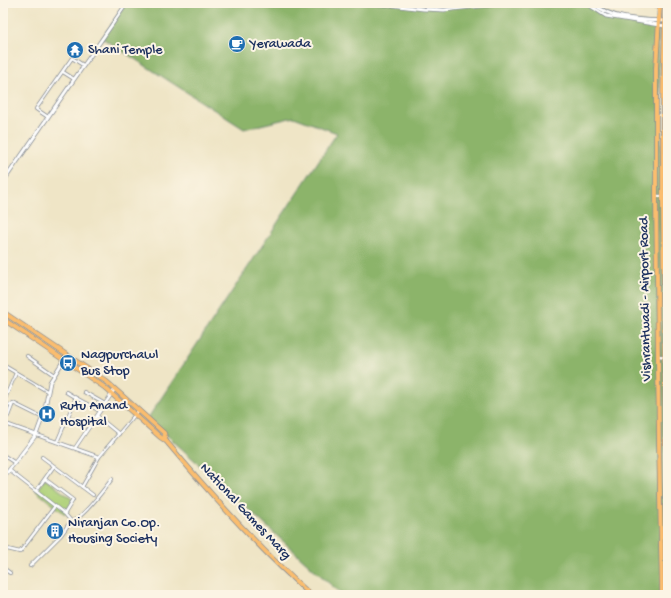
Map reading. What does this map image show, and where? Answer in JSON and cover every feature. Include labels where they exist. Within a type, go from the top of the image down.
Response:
[{"type":"main road","name":"Vishrantwadi - Airport Road","points":[[660,3],[665,9],[666,27],[662,68],[666,165],[662,196],[662,218],[666,259],[668,589]]},
{"type":"main road","name":"Vishrantwadi - Airport Road","points":[[662,595],[656,196],[656,68],[660,23],[666,3]]},
{"type":"main road","name":"National Games Marg","points":[[3,312],[116,388],[164,433],[166,441]]},
{"type":"main road","name":"National Games Marg","points":[[3,318],[112,393],[136,414],[166,441],[223,508],[273,560],[311,595]]},
{"type":"street","points":[[3,182],[127,3]]},
{"type":"street","points":[[375,3],[423,10],[444,10],[509,3]]},
{"type":"street","points":[[404,3],[432,6],[480,3]]},
{"type":"street","points":[[586,3],[606,16],[660,23]]},
{"type":"street","points":[[593,3],[602,11],[613,15],[660,23],[666,27],[659,31]]},
{"type":"street","points":[[648,3],[665,9]]},
{"type":"street","points":[[48,117],[36,109],[72,58],[83,65]]},
{"type":"street","points":[[62,72],[74,79]]},
{"type":"street","points":[[656,196],[668,196]]},
{"type":"street","points":[[662,218],[668,218]]},
{"type":"street","points":[[663,233],[668,234]]},
{"type":"street","points":[[3,478],[36,435],[43,418],[47,391],[54,375],[67,354]]},
{"type":"street","points":[[27,356],[54,375]]},
{"type":"street","points":[[658,356],[666,357]]},
{"type":"street","points":[[3,365],[47,391]]},
{"type":"street","points":[[12,406],[3,402],[16,372]]},
{"type":"street","points":[[75,448],[116,388]]},
{"type":"street","points":[[66,392],[100,411]]},
{"type":"street","points":[[84,392],[105,404]]},
{"type":"street","points":[[57,442],[76,398]]},
{"type":"street","points":[[8,416],[13,403],[43,418]]},
{"type":"street","points":[[82,487],[99,457],[139,410]]},
{"type":"street","points":[[97,416],[119,434]]},
{"type":"street","points":[[68,417],[81,424]]},
{"type":"street","points":[[3,423],[99,457]]},
{"type":"street","points":[[3,455],[14,463]]},
{"type":"street","points":[[42,457],[93,495]]},
{"type":"street","points":[[36,491],[54,466]]},
{"type":"street","points":[[9,470],[65,514],[71,521]]},
{"type":"street","points":[[45,479],[74,500],[65,514]]},
{"type":"street","points":[[30,566],[61,535],[71,521],[74,521],[82,514],[112,479]]},
{"type":"street","points":[[3,548],[20,552],[55,506]]},
{"type":"street","points":[[661,537],[667,537]]},
{"type":"street","points":[[3,568],[10,573]]},
{"type":"green space","points":[[126,3],[589,3],[613,16],[658,25],[668,377],[668,595],[342,595],[148,418],[337,133],[294,117],[244,129],[102,38]]},
{"type":"green space","points":[[45,479],[73,500],[65,514],[36,491]]},
{"type":"place","name":"Yerawada","points":[[237,44]]},
{"type":"place","name":"Shani Temple","points":[[75,50]]},
{"type":"place","name":"Nagpurchawl Bus Stop","points":[[68,363]]},
{"type":"place","name":"Rutu Anand Hospital","points":[[47,414]]},
{"type":"place","name":"Niranjan Co.Op. Housing Society","points":[[55,531]]}]
